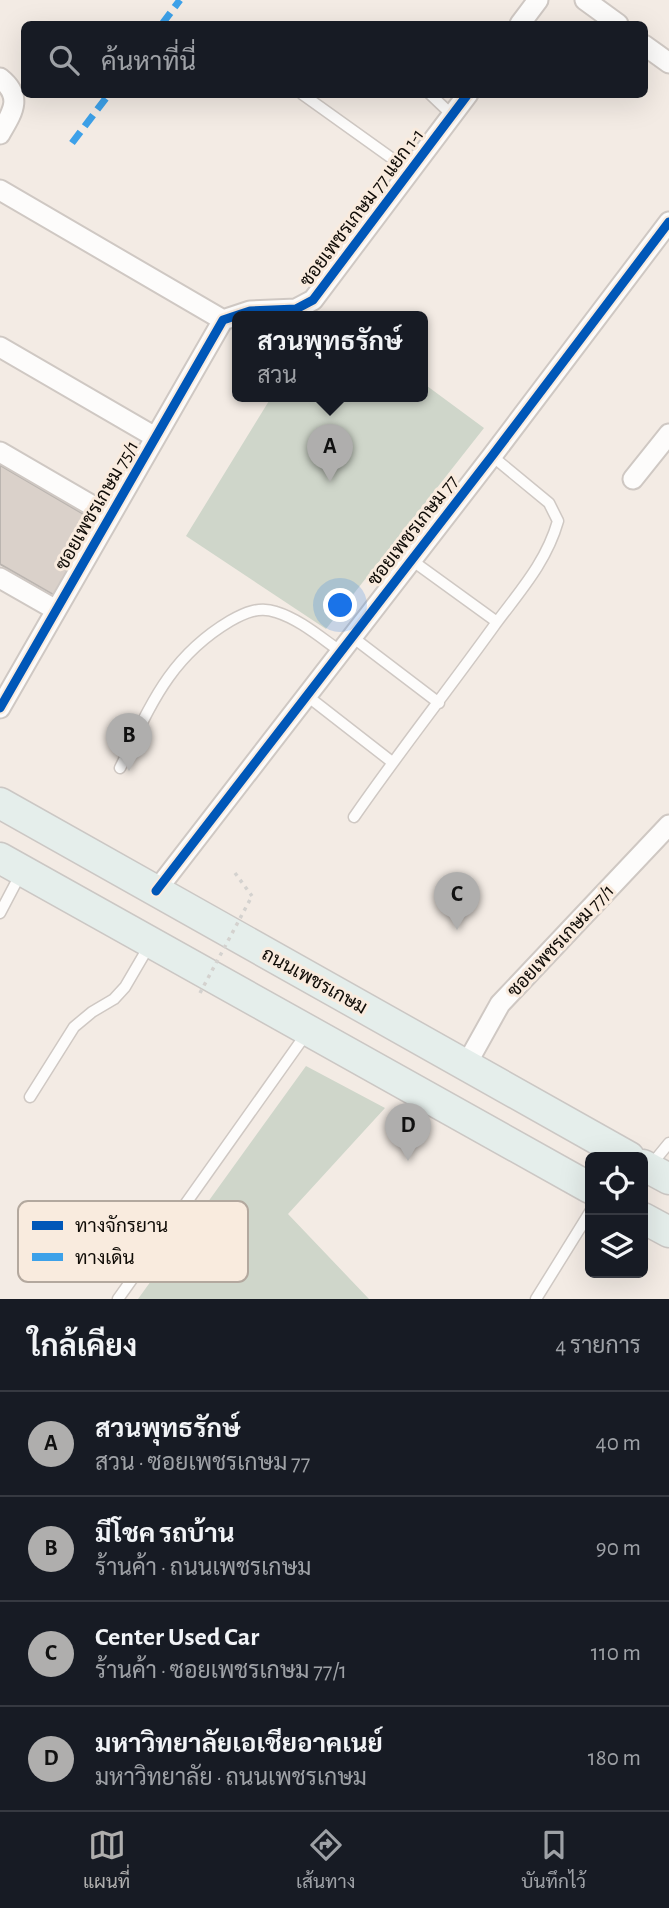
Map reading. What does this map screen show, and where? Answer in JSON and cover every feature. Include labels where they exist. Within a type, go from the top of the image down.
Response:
[{"type":"main road","name":"ถนนเพชรเกษม","points":[[0,803],[620,1152]]},
{"type":"main road","points":[[11,864],[585,1185]]},
{"type":"main road","points":[[337,1046],[361,1007]]},
{"type":"main road","points":[[648,1220],[669,1232]]},
{"type":"street","points":[[522,21],[538,0]]},
{"type":"street","points":[[585,0],[614,21]]},
{"type":"street","points":[[648,47],[669,63]]},
{"type":"street","points":[[0,78],[12,90],[15,99],[13,111],[0,134]]},
{"type":"street","name":"ซอยเพชรเกษม 77 แยก 1-1","points":[[250,311],[296,309],[313,300],[465,98]]},
{"type":"street","points":[[0,190],[223,320]]},
{"type":"street","name":"ซอยเพชรเกษม 77","points":[[156,891],[669,222]]},
{"type":"street","name":"ซอยเพชรเกษม 77 แยก 1-1","points":[[223,320],[232,317]]},
{"type":"street","name":"ซอยเพชรเกษม 75/1","points":[[0,708],[223,320]]},
{"type":"street","points":[[0,347],[155,437]]},
{"type":"street","points":[[633,479],[669,434]]},
{"type":"street","points":[[0,452],[110,516]]},
{"type":"street","points":[[0,578],[56,610]]},
{"type":"street","name":"ซอยเพชรเกษม 77/1","points":[[466,1065],[500,1004],[669,825]]},
{"type":"lane","points":[[308,98],[411,172]]},
{"type":"lane","points":[[434,98],[452,116]]},
{"type":"lane","points":[[354,817],[532,575],[551,545],[558,521],[549,503],[492,456]]},
{"type":"lane","points":[[410,559],[497,622]]},
{"type":"lane","points":[[120,768],[155,696],[175,666],[213,632],[244,612],[275,611],[345,644],[439,703]]},
{"type":"lane","points":[[306,695],[392,762]]},
{"type":"lane","points":[[0,913],[11,864]]},
{"type":"lane","points":[[30,1097],[74,1027],[114,999],[125,987],[151,942]]},
{"type":"lane","points":[[188,1201],[309,1030]]},
{"type":"lane","points":[[648,1166],[669,1143]]},
{"type":"lane","points":[[536,1299],[588,1215]]},
{"type":"lane","points":[[118,1299],[130,1282]]},
{"type":"path","points":[[200,993],[252,896],[235,873]]},
{"type":"shaded area","points":[[428,387],[484,428],[326,629],[186,536],[268,402],[428,402]]},
{"type":"shaded area","points":[[306,1066],[385,1108],[288,1214],[369,1299],[138,1299],[150,1282],[248,1282],[248,1201],[209,1201]]},
{"type":"building","points":[[0,465],[97,522],[54,595],[0,564]]},
{"type":"marked path","points":[[164,21],[180,0]]},
{"type":"marked path","points":[[72,143],[106,98]]},
{"type":"cycle path","points":[[250,311],[296,309],[313,300],[465,98]]},
{"type":"cycle path","points":[[156,891],[669,222]]},
{"type":"cycle path","points":[[0,708],[223,320],[232,317]]},
{"type":"place","name":"สวนพุทธรักษ์","points":[[330,482]]},
{"type":"place","name":"มีโชค รถบ้าน","points":[[129,771]]},
{"type":"place","name":"Center Used Car","points":[[457,930]]},
{"type":"place","name":"มหาวิทยาลัยเอเชียอาคเนย์","points":[[408,1161]]}]
